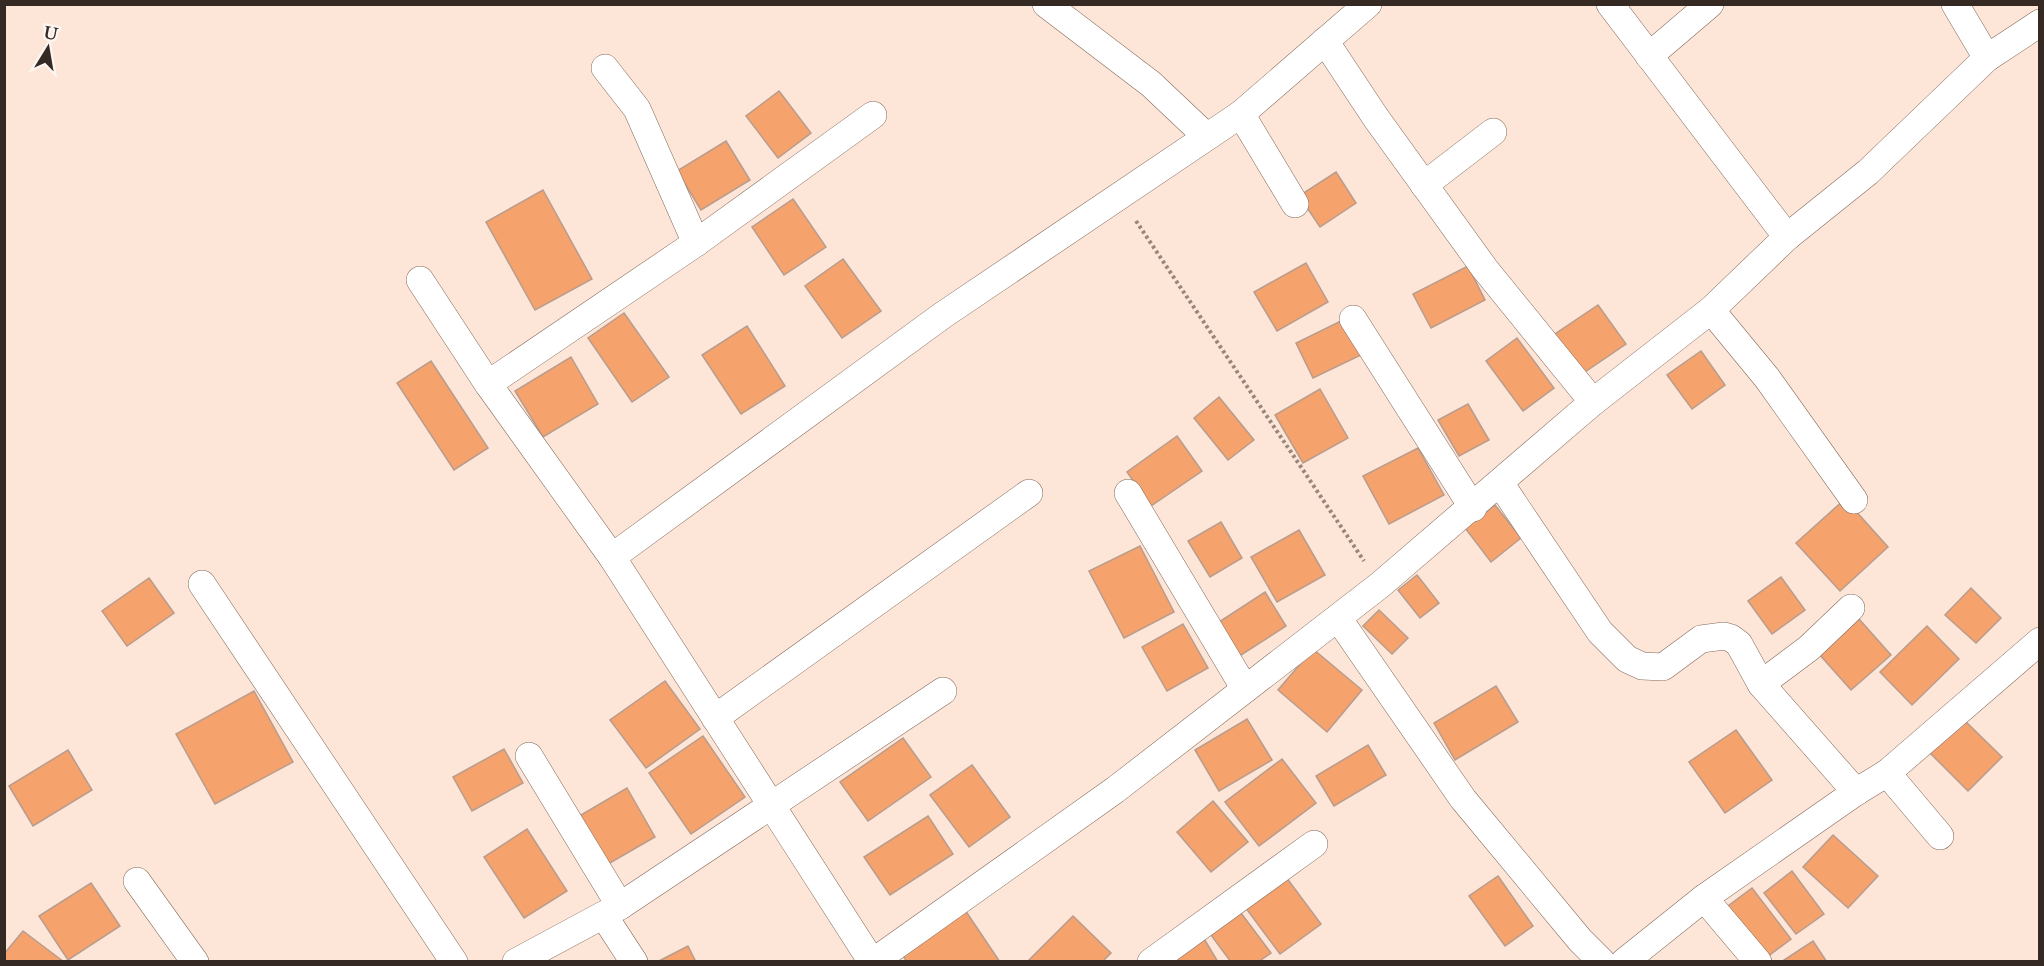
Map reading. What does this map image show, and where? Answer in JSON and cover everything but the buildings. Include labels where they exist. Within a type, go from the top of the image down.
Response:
[{"type":"street","points":[[1046,4],[1151,84],[1206,136]]},
{"type":"street","points":[[612,557],[943,315],[1120,198],[1206,136],[1241,114],[1368,4]]},
{"type":"street","points":[[1610,4],[1787,237]]},
{"type":"street","points":[[1649,56],[1710,4]]},
{"type":"street","points":[[1955,4],[1987,58]]},
{"type":"street","points":[[420,280],[488,384],[612,557],[872,962],[1115,790],[1380,585],[1473,508],[1593,402],[1711,310],[1787,237],[1868,172],[1987,58],[2036,29]]},
{"type":"street","points":[[1325,41],[1485,269],[1593,402]]},
{"type":"street","points":[[605,68],[638,109],[696,243]]},
{"type":"street","points":[[1241,114],[1295,204]]},
{"type":"street","points":[[488,384],[696,243],[873,115]]},
{"type":"street","points":[[1424,185],[1493,132]]},
{"type":"street","points":[[1711,310],[1767,378],[1854,500]]},
{"type":"street","points":[[1353,319],[1473,508]]},
{"type":"street","points":[[1500,483],[1600,632],[1627,658],[1642,666],[1663,667],[1701,639],[1724,636],[1739,644],[1761,684],[1856,792]]},
{"type":"street","points":[[715,718],[1029,493]]},
{"type":"street","points":[[1128,493],[1245,689]]},
{"type":"street","points":[[202,584],[454,962]]},
{"type":"street","points":[[1761,684],[1809,648],[1851,608]]},
{"type":"street","points":[[1338,618],[1463,799],[1580,940],[1602,962]]},
{"type":"street","points":[[1624,962],[1704,898],[1887,773],[2040,641]]},
{"type":"street","points":[[516,962],[612,911],[943,691]]},
{"type":"street","points":[[529,756],[612,911],[634,962]]},
{"type":"street","points":[[1887,773],[1940,836]]},
{"type":"street","points":[[1151,962],[1314,844]]},
{"type":"street","points":[[137,881],[195,962]]},
{"type":"street","points":[[1704,898],[1758,962]]},
{"type":"path","points":[[1120,198],[1380,585]]}]
